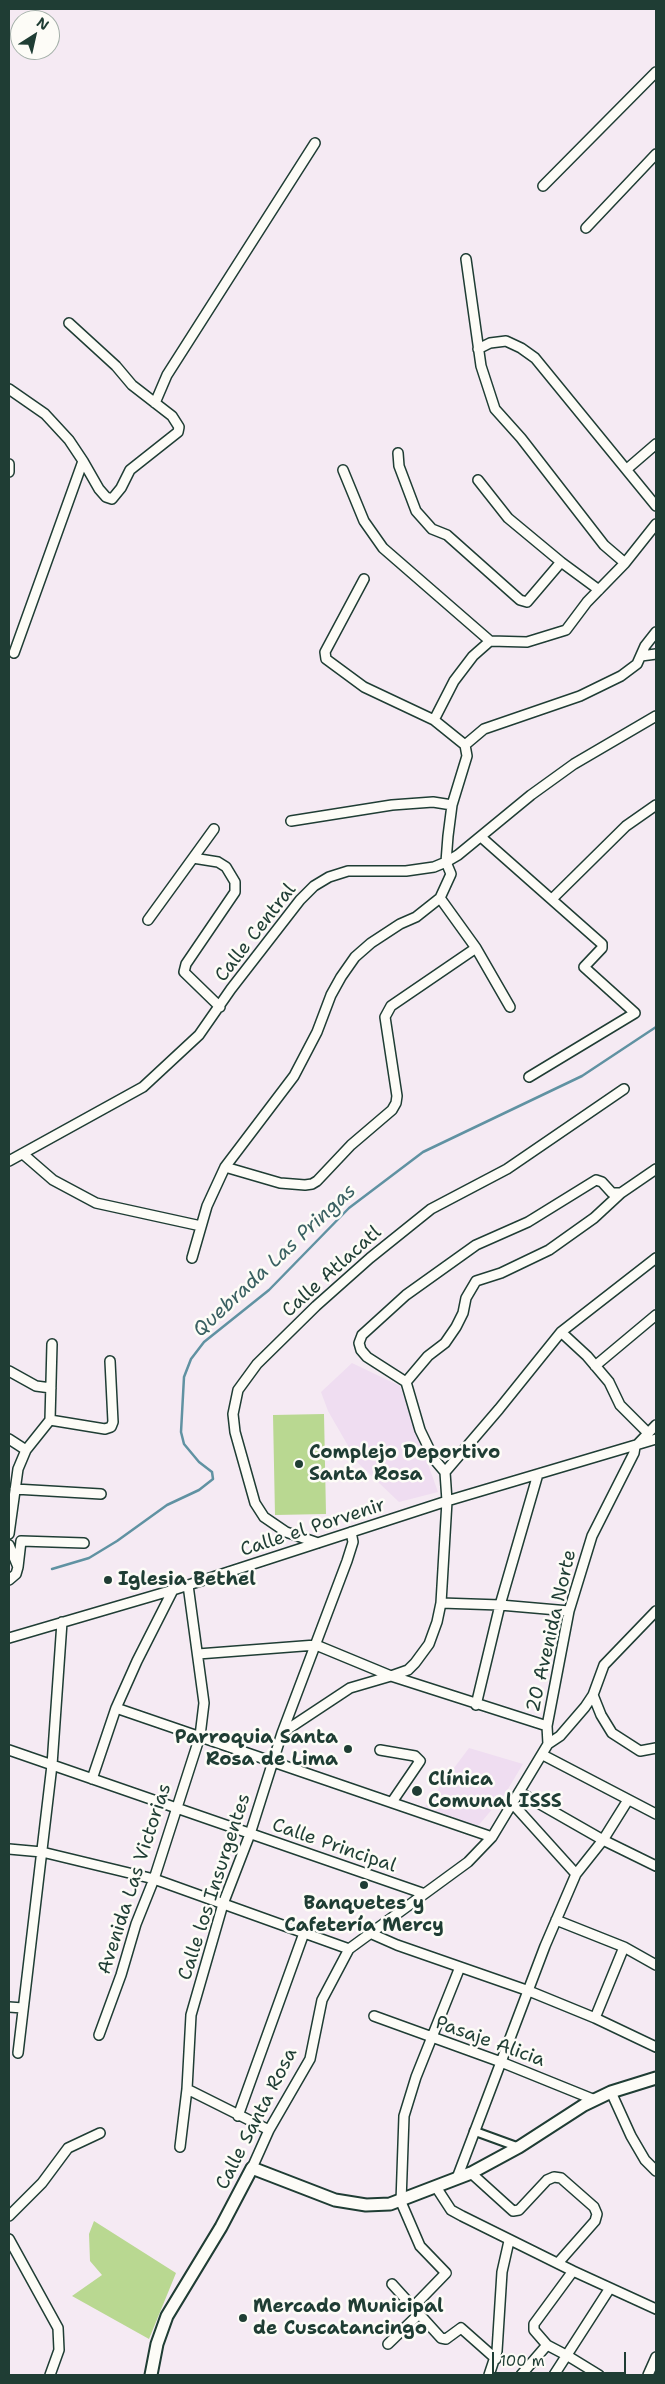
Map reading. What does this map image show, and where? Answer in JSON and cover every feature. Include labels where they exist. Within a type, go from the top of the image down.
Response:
[{"type":"street","points":[[543,186],[656,72]]},
{"type":"street","points":[[155,403],[167,375],[314,143]]},
{"type":"street","points":[[586,228],[656,154]]},
{"type":"street","points":[[466,259],[478,348],[488,391],[495,409],[521,438],[604,545],[625,563]]},
{"type":"street","points":[[9,390],[45,414],[69,440],[99,489],[106,497],[112,498],[121,488],[130,470],[178,432],[178,422],[132,385],[116,366],[69,323]]},
{"type":"street","points":[[478,348],[490,343],[506,341],[521,348],[535,358],[656,506]]},
{"type":"street","points":[[627,469],[656,444]]},
{"type":"street","points":[[398,452],[399,466],[416,511],[432,529],[447,536],[520,600],[527,602],[561,562]]},
{"type":"street","points":[[14,654],[83,461]]},
{"type":"street","points":[[9,464],[9,472]]},
{"type":"street","points":[[343,470],[364,521],[383,548],[490,641],[527,642],[566,630],[599,590],[625,563],[656,524]]},
{"type":"street","points":[[478,480],[508,518],[561,562],[599,590]]},
{"type":"street","points":[[192,1258],[207,1206],[225,1167],[294,1076],[317,1032],[331,995],[355,957],[371,943],[400,924],[416,917],[440,898],[450,874],[446,862],[452,805],[467,756],[465,745],[434,720],[364,687],[326,659],[325,652],[364,579]]},
{"type":"street","points":[[465,745],[484,729],[580,696],[621,676],[637,664],[645,646],[656,632]]},
{"type":"street","points":[[434,720],[454,681],[473,656],[490,641]]},
{"type":"street","points":[[641,656],[656,654]]},
{"type":"street","name":"Calle Central","points":[[9,1161],[143,1087],[199,1035],[231,989],[295,906],[314,886],[329,877],[348,871],[406,871],[434,867],[446,862],[458,855],[532,795],[574,764],[656,716]]},
{"type":"street","points":[[290,821],[392,805],[433,802],[452,805]]},
{"type":"street","points":[[552,899],[626,826],[656,805]]},
{"type":"street","points":[[148,920],[214,830]]},
{"type":"street","points":[[481,837],[602,944],[602,948],[584,968],[635,1013],[529,1077]]},
{"type":"street","points":[[193,858],[218,862],[226,867],[235,882],[234,892],[186,964],[184,972],[220,1007]]},
{"type":"street","points":[[440,898],[476,948],[510,1007]]},
{"type":"street","points":[[225,1167],[280,1183],[305,1185],[317,1181],[351,1144],[392,1110],[396,1103],[397,1096],[385,1017],[391,1006],[476,948]]},
{"type":"street","name":"Calle Atlacatl","points":[[318,1543],[286,1532],[264,1518],[255,1503],[235,1432],[233,1414],[238,1390],[257,1364],[316,1306],[370,1258],[431,1209],[506,1168],[624,1089]]},
{"type":"street","points":[[23,1154],[53,1180],[96,1203],[201,1226]]},
{"type":"street","points":[[406,1382],[428,1356],[445,1343],[463,1313],[466,1298],[476,1281],[501,1273],[550,1250],[656,1169]]},
{"type":"street","points":[[282,1733],[350,1688],[408,1670],[429,1644],[441,1603],[447,1501],[446,1472],[434,1459],[420,1430],[406,1382],[367,1357],[361,1350],[359,1343],[362,1335],[406,1295],[476,1245],[528,1222],[596,1180],[602,1182],[612,1193],[621,1194]]},
{"type":"street","points":[[446,1472],[499,1410],[561,1332],[656,1258]]},
{"type":"street","points":[[595,1366],[656,1315]]},
{"type":"street","points":[[561,1332],[609,1382],[620,1405],[648,1433]]},
{"type":"street","points":[[9,1534],[18,1469],[26,1450],[50,1420],[52,1344]]},
{"type":"street","points":[[50,1420],[105,1429],[111,1427],[113,1422],[110,1361]]},
{"type":"street","points":[[9,1371],[36,1386],[51,1388]]},
{"type":"street","points":[[634,1447],[656,1425]]},
{"type":"street","points":[[9,1439],[26,1450]]},
{"type":"street","name":"Calle el Porvenir","points":[[9,1638],[173,1590],[447,1501],[656,1439]]},
{"type":"street","name":"20 Avenida Norte","points":[[548,1744],[547,1726],[569,1611],[592,1536],[634,1453],[634,1447]]},
{"type":"street","points":[[476,1705],[500,1605],[538,1474]]},
{"type":"street","points":[[15,1489],[101,1494]]},
{"type":"street","name":"Calle los Insurgentes","points":[[180,2147],[187,2089],[191,2015],[223,1904],[250,1834],[282,1733],[347,1561],[353,1542],[351,1532]]},
{"type":"street","points":[[9,1580],[16,1574],[21,1541],[84,1543]]},
{"type":"street","points":[[9,1545],[18,1567]]},
{"type":"street","name":"Avenida Las Victorias","points":[[99,2035],[121,1975],[136,1924],[154,1879],[200,1736],[204,1703],[188,1585]]},
{"type":"street","points":[[92,1779],[116,1708],[137,1661],[173,1590]]},
{"type":"street","points":[[441,1603],[500,1605],[569,1611]]},
{"type":"street","points":[[9,1849],[42,1852],[154,1879],[348,1949],[372,1934],[422,1894],[468,1862],[492,1837],[548,1744],[560,1736],[592,1695],[604,1665],[656,1610]]},
{"type":"street","points":[[18,2053],[52,1765],[62,1622]]},
{"type":"street","points":[[198,1654],[316,1646],[391,1676],[476,1705],[547,1726]]},
{"type":"street","points":[[592,1695],[601,1715],[612,1732],[640,1750],[656,1748]]},
{"type":"street","points":[[116,1708],[273,1760],[492,1837]]},
{"type":"street","name":"Calle Principal","points":[[9,1750],[422,1894]]},
{"type":"street","points":[[380,1750],[415,1756],[420,1761],[392,1802]]},
{"type":"street","points":[[543,1755],[656,1814]]},
{"type":"street","points":[[519,1792],[603,1840],[656,1866]]},
{"type":"street","points":[[457,2178],[556,1920],[576,1874],[603,1840],[628,1800]]},
{"type":"street","points":[[512,1803],[576,1874]]},
{"type":"street","points":[[556,1920],[624,1947],[656,1965]]},
{"type":"street","points":[[238,2116],[304,1933]]},
{"type":"street","points":[[372,1934],[529,1991],[595,2018],[656,2047]]},
{"type":"street","points":[[595,2018],[624,1947]]},
{"type":"street","name":"Calle Santa Rosa","points":[[151,2375],[157,2344],[166,2316],[221,2227],[252,2168],[269,2130],[298,2083],[310,2059],[322,2000],[348,1949]]},
{"type":"street","points":[[388,2344],[446,2273],[420,2246],[401,2202],[404,2116],[431,2038],[460,1967]]},
{"type":"street","points":[[9,2007],[24,2008]]},
{"type":"street","name":"Pasaje Alicia","points":[[374,2016],[501,2062],[595,2100]]},
{"type":"street","points":[[252,2168],[344,2202],[366,2205],[401,2202],[471,2173],[519,2147],[595,2100],[612,2092],[656,2078]]},
{"type":"street","points":[[187,2089],[269,2130]]},
{"type":"street","points":[[612,2092],[631,2136],[646,2160],[656,2171]]},
{"type":"street","points":[[474,2131],[519,2147]]},
{"type":"street","points":[[9,2216],[42,2183],[68,2148],[100,2133]]},
{"type":"street","points":[[471,2173],[513,2211],[519,2210],[554,2176],[560,2178],[594,2207],[597,2214],[595,2221],[558,2264]]},
{"type":"street","points":[[436,2187],[451,2210],[558,2264],[656,2309]]},
{"type":"street","points":[[489,2375],[496,2359],[500,2325],[502,2272],[509,2240]]},
{"type":"street","points":[[10,2244],[58,2328],[60,2350],[50,2375]]},
{"type":"street","points":[[573,2271],[533,2327],[547,2345],[599,2375]]},
{"type":"street","points":[[392,2284],[442,2339],[446,2339],[461,2328],[496,2359]]},
{"type":"street","points":[[554,2375],[610,2288]]},
{"type":"street","points":[[521,2375],[547,2345]]},
{"type":"street","points":[[648,2375],[656,2358]]},
{"type":"shaded area","points":[[352,1363],[400,1386],[438,1492],[399,1502],[358,1463],[328,1411],[321,1392]]},
{"type":"shaded area","points":[[469,1748],[523,1764],[505,1794],[478,1826],[424,1808]]},
{"type":"green space","name":"Complejo Deportivo Santa Rosa","points":[[324,1414],[326,1514],[275,1515],[273,1415]]},
{"type":"green space","points":[[94,2221],[176,2273],[149,2339],[72,2296],[102,2275],[90,2261],[89,2234]]},
{"type":"waterway","name":"Quebrada Las Pringas","points":[[52,1569],[89,1558],[117,1541],[167,1505],[199,1490],[213,1479],[212,1472],[199,1462],[184,1444],[181,1432],[184,1377],[191,1359],[204,1342],[269,1290],[349,1208],[423,1152],[582,1076],[656,1027]]},
{"type":"place","name":"Complejo Deportivo Santa Rosa","points":[[299,1464]]},
{"type":"place","name":"Iglesia Bethel","points":[[108,1580]]},
{"type":"place","name":"Parroquia Santa Rosa de Lima","points":[[348,1749]]},
{"type":"place","name":"Clínica Comunal ISSS","points":[[417,1791]]},
{"type":"place","name":"Banquetes y Cafetería Mercy","points":[[364,1885]]},
{"type":"place","name":"Mercado Municipal de Cuscatancingo","points":[[243,2318]]}]
